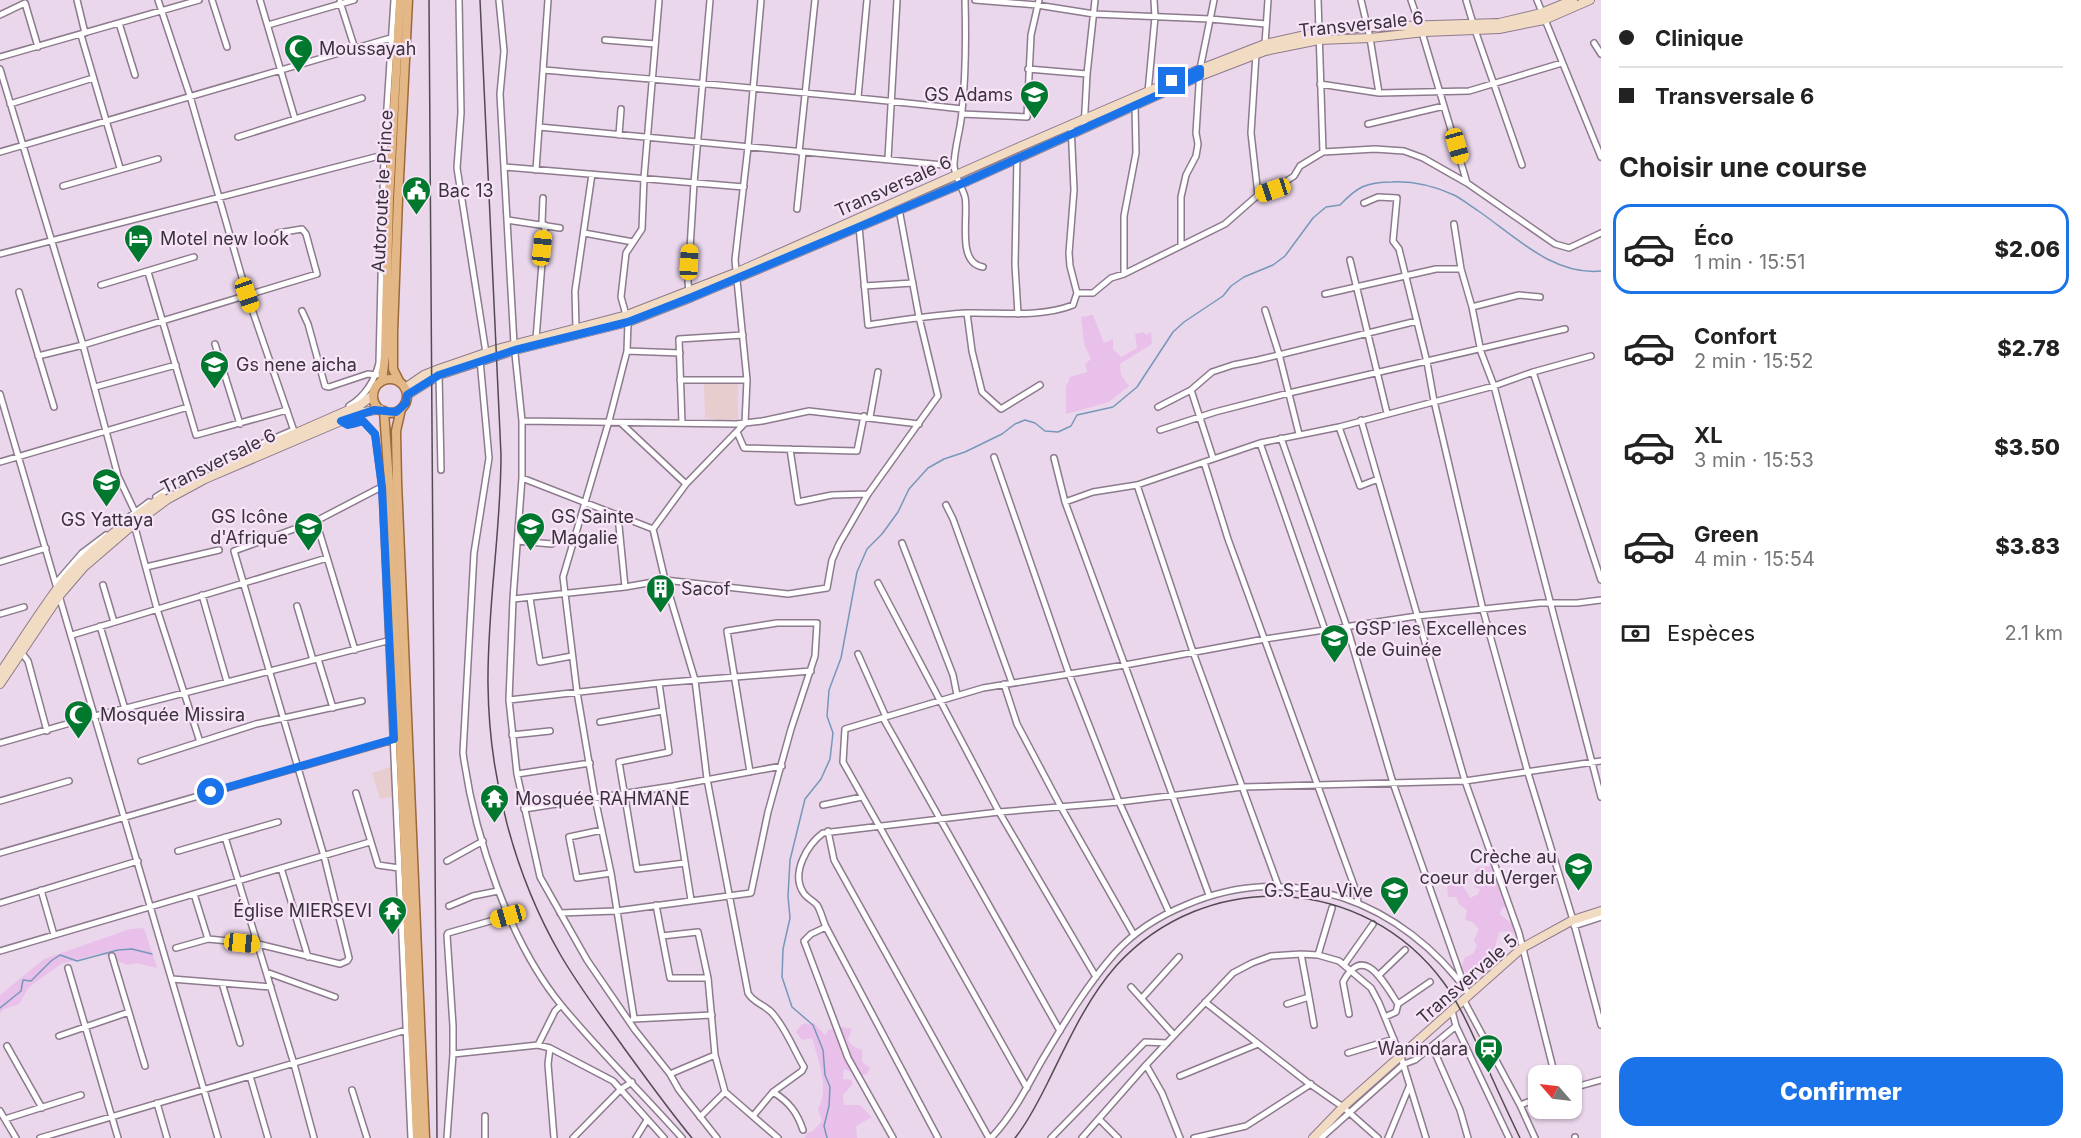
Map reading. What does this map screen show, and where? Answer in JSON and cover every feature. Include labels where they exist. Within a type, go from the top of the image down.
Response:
[{"type":"main road","name":"Autoroute le Prince","points":[[380,378],[385,356],[388,154],[395,36],[400,0]]},
{"type":"main road","name":"Autoroute le Prince","points":[[404,388],[393,369],[393,332],[408,0]]},
{"type":"main road","name":"Transversale 6","points":[[1542,17],[1573,0]]},
{"type":"main road","name":"Transversale 6","points":[[859,222],[961,184],[1017,157],[1072,135],[1264,44],[1368,27],[1474,28],[1499,22],[1542,17],[1590,0]]},
{"type":"main road","name":"Transversale 6","points":[[404,388],[439,372],[482,357],[627,318],[736,275],[859,222],[956,170],[1200,73],[1319,36],[1370,38],[1421,29]]},
{"type":"main road","name":"Transversale 6","points":[[515,347],[576,328],[627,318],[689,291],[736,275]]},
{"type":"main road","points":[[382,410],[396,412],[406,403],[404,388],[394,379],[380,378],[373,395],[375,402],[382,410],[401,868],[417,1138]]},
{"type":"main road","name":"Transversale 6","points":[[0,684],[58,589],[134,524],[168,500],[205,479],[340,418],[373,395]]},
{"type":"main road","points":[[401,409],[396,431],[397,482],[425,1138]]},
{"type":"main road","name":"Transversale 6","points":[[0,674],[58,589],[106,538],[136,514],[204,474],[294,432],[364,412],[382,410]]},
{"type":"main road","name":"Transvervale 5","points":[[1313,1138],[1402,1060],[1466,994],[1522,948],[1601,911]]},
{"type":"street","points":[[77,0],[93,78],[120,168]]},
{"type":"street","points":[[158,0],[190,96],[247,295],[294,432],[364,400],[380,378],[368,374],[325,386],[308,324],[302,311]]},
{"type":"street","points":[[0,57],[199,0]]},
{"type":"street","points":[[212,0],[227,47]]},
{"type":"street","points":[[260,0],[295,118]]},
{"type":"street","points":[[268,26],[340,2],[354,0]]},
{"type":"street","points":[[0,152],[395,36],[394,0]]},
{"type":"street","points":[[459,0],[461,113],[457,168],[482,357],[489,458],[474,553],[463,753],[467,780],[498,891],[508,916],[537,969],[561,1005],[682,1138]]},
{"type":"street","points":[[499,0],[504,51],[500,94],[515,347],[522,421],[522,478],[513,599],[509,700],[517,774],[540,877],[587,960],[670,1074],[679,1090],[717,1138]]},
{"type":"street","points":[[536,170],[548,0]]},
{"type":"street","points":[[631,1019],[610,873],[577,692],[562,577],[609,421],[627,351],[627,318],[621,297],[626,253],[642,229],[659,0]]},
{"type":"street","points":[[689,291],[694,183],[710,0]]},
{"type":"street","points":[[753,1116],[773,1092],[802,1071],[804,1067],[775,1017],[766,1007],[749,996],[707,779],[695,680],[665,580],[653,529],[686,484],[744,423],[747,380],[736,275],[761,0]]},
{"type":"street","points":[[797,209],[805,94],[815,0]]},
{"type":"street","points":[[858,98],[867,0]]},
{"type":"street","points":[[888,159],[897,0]]},
{"type":"street","points":[[965,0],[966,47],[956,170],[966,210],[965,244],[970,260],[982,267]]},
{"type":"street","points":[[975,0],[1038,2],[1094,14],[1266,24]]},
{"type":"street","points":[[1084,129],[1095,0]]},
{"type":"street","points":[[1148,92],[1155,0]]},
{"type":"street","points":[[1181,245],[1181,197],[1186,175],[1196,156],[1200,73],[1214,0]]},
{"type":"street","points":[[1264,44],[1268,0]]},
{"type":"street","points":[[1318,0],[1323,152]]},
{"type":"street","points":[[1361,0],[1379,93]]},
{"type":"street","points":[[1411,0],[1467,183]]},
{"type":"street","points":[[1466,0],[1522,165]]},
{"type":"street","points":[[1537,0],[1601,157]]},
{"type":"street","points":[[340,2],[355,49]]},
{"type":"street","points":[[543,70],[754,87],[890,101],[962,112],[1027,117],[1031,35],[1038,2]]},
{"type":"street","points":[[0,15],[25,3],[38,47]]},
{"type":"street","points":[[119,23],[135,75]]},
{"type":"street","points":[[605,40],[655,44]]},
{"type":"street","points":[[1594,43],[1601,54]]},
{"type":"street","points":[[1256,54],[1251,133],[1258,195]]},
{"type":"street","points":[[1320,84],[1379,93],[1469,91],[1562,63]]},
{"type":"street","points":[[0,69],[83,345],[118,476],[136,514]]},
{"type":"street","points":[[1028,69],[1087,74]]},
{"type":"street","points":[[10,104],[93,78]]},
{"type":"street","points":[[238,137],[362,98]]},
{"type":"street","points":[[1124,274],[1124,216],[1136,153],[1135,105]]},
{"type":"street","points":[[1368,124],[1444,106]]},
{"type":"street","points":[[619,135],[621,109]]},
{"type":"street","points":[[859,222],[868,326],[919,317],[967,313],[1018,314],[1063,309],[1073,305],[1077,293],[1069,253],[1074,190],[1071,125]]},
{"type":"street","points":[[539,127],[888,159],[956,170]]},
{"type":"street","points":[[1077,293],[1093,293],[1111,278],[1124,274],[1225,224],[1258,195],[1273,190],[1294,176],[1300,166],[1323,152],[1375,149],[1404,151],[1423,158],[1467,183],[1555,244],[1569,248],[1601,233]]},
{"type":"street","points":[[0,254],[388,154]]},
{"type":"street","points":[[1017,157],[1015,265],[1018,314]]},
{"type":"street","points":[[63,186],[158,159]]},
{"type":"street","points":[[504,167],[744,187]]},
{"type":"street","points":[[576,328],[575,291],[592,174]]},
{"type":"street","points":[[1364,203],[1378,197],[1397,198],[1394,241],[1399,249],[1417,321],[1484,610],[1528,773],[1574,923],[1601,1025]]},
{"type":"street","points":[[536,339],[543,198]]},
{"type":"street","points":[[513,599],[625,587],[665,580],[788,594],[825,590],[835,552],[868,494],[938,396],[919,317],[899,209]]},
{"type":"street","points":[[507,220],[561,228]]},
{"type":"street","points":[[1454,224],[1461,269],[1472,307],[1480,348],[1494,386],[1601,797]]},
{"type":"street","points":[[38,356],[83,345],[317,274],[306,234],[302,229],[278,233]]},
{"type":"street","points":[[584,233],[633,242]]},
{"type":"street","points":[[100,285],[194,257]]},
{"type":"street","points":[[1350,260],[1387,413]]},
{"type":"street","points":[[1325,294],[1436,269],[1461,269]]},
{"type":"street","points":[[148,272],[197,436],[287,410]]},
{"type":"street","points":[[864,286],[913,283]]},
{"type":"street","points":[[19,292],[54,407]]},
{"type":"street","points":[[1472,307],[1519,295],[1540,297]]},
{"type":"street","points":[[1264,310],[1279,354],[1299,434]]},
{"type":"street","points":[[967,313],[972,351],[982,392],[1001,409],[1040,385]]},
{"type":"street","points":[[1158,407],[1191,390],[1212,372],[1233,364],[1417,321]]},
{"type":"street","points":[[1160,430],[1289,393],[1565,329]]},
{"type":"street","points":[[682,423],[680,339],[743,335]]},
{"type":"street","points":[[214,344],[240,424]]},
{"type":"street","points":[[627,351],[680,352]]},
{"type":"street","points":[[1065,502],[1093,492],[1137,485],[1260,443],[1339,427],[1494,386],[1533,372],[1591,356]]},
{"type":"street","points":[[95,387],[176,365]]},
{"type":"street","points":[[439,372],[441,470]]},
{"type":"street","points":[[737,432],[744,448],[857,451],[878,372]]},
{"type":"street","points":[[1533,372],[1601,579]]},
{"type":"street","points":[[680,380],[747,380]]},
{"type":"street","points":[[1191,390],[1213,458]]},
{"type":"street","points":[[0,394],[218,1138]]},
{"type":"street","points":[[0,462],[188,407]]},
{"type":"street","points":[[522,421],[744,423],[762,422],[809,411],[919,423]]},
{"type":"street","points":[[176,948],[208,939],[258,944],[340,964],[349,958],[324,856],[234,551],[316,521],[386,485],[375,434],[363,421],[348,425],[340,418]]},
{"type":"street","points":[[1361,420],[1465,781],[1519,933],[1552,1065]]},
{"type":"street","points":[[621,423],[686,484]]},
{"type":"street","points":[[1339,427],[1360,486],[1378,479]]},
{"type":"street","points":[[1281,438],[1347,627],[1393,783],[1466,994],[1535,1138]]},
{"type":"street","points":[[1260,443],[1325,630]]},
{"type":"street","points":[[790,449],[798,502],[832,495],[868,494]]},
{"type":"street","points":[[994,457],[1069,674],[1119,802],[1169,912]]},
{"type":"street","points":[[1054,458],[1065,502],[1209,895]]},
{"type":"street","points":[[1204,462],[1228,539],[1356,891],[1358,902]]},
{"type":"street","points":[[522,478],[653,529]]},
{"type":"street","points":[[1137,485],[1193,652],[1278,885]]},
{"type":"street","points":[[946,505],[1012,683]]},
{"type":"street","points":[[618,516],[625,587]]},
{"type":"street","points":[[316,521],[355,650]]},
{"type":"street","points":[[134,524],[157,609],[200,742]]},
{"type":"street","points":[[517,541],[552,544],[556,537],[572,542]]},
{"type":"street","points":[[902,543],[953,675],[957,696]]},
{"type":"street","points":[[0,562],[46,548]]},
{"type":"street","points":[[146,567],[219,549]]},
{"type":"street","points":[[72,635],[327,558]]},
{"type":"street","points":[[878,583],[999,812],[1096,977]]},
{"type":"street","points":[[104,585],[114,622]]},
{"type":"street","points":[[202,596],[227,682]]},
{"type":"street","points":[[530,598],[540,662],[572,656]]},
{"type":"street","points":[[1027,1088],[843,762],[845,729],[1004,684],[1125,666],[1265,639],[1417,616],[1540,603],[1577,603],[1601,600]]},
{"type":"street","points":[[297,606],[333,708]]},
{"type":"street","points":[[0,614],[24,607]]},
{"type":"street","points":[[560,913],[616,911],[752,892],[768,812],[791,729],[815,656],[817,623],[777,623],[727,631],[750,772]]},
{"type":"street","points":[[100,626],[125,709]]},
{"type":"street","points":[[0,743],[392,639]]},
{"type":"street","points":[[21,652],[28,661],[47,731]]},
{"type":"street","points":[[858,654],[885,718],[1060,1031]]},
{"type":"street","points":[[509,700],[658,683],[811,671]]},
{"type":"street","points":[[658,683],[669,752],[619,760],[637,869],[685,863]]},
{"type":"street","points":[[1004,684],[1017,724],[1134,935]]},
{"type":"street","points":[[141,761],[256,724],[362,701]]},
{"type":"street","points":[[600,722],[662,711]]},
{"type":"street","points":[[512,735],[550,730]]},
{"type":"street","points":[[0,853],[397,739]]},
{"type":"street","points":[[938,1138],[826,927],[817,905],[803,894],[800,886],[800,867],[808,848],[815,839],[828,831],[1244,787],[1465,781],[1601,761]]},
{"type":"street","points":[[517,774],[590,763]]},
{"type":"street","points":[[524,809],[673,786],[782,766]]},
{"type":"street","points":[[0,801],[69,781]]},
{"type":"street","points":[[673,786],[691,900]]},
{"type":"street","points":[[356,793],[378,865],[401,868],[411,1138]]},
{"type":"street","points":[[823,805],[862,797]]},
{"type":"street","points":[[178,851],[278,822]]},
{"type":"street","points":[[602,830],[569,837],[573,862],[577,878],[610,873]]},
{"type":"street","points":[[828,831],[834,860],[990,1138],[1005,1123],[1060,1031],[1096,977],[1134,935],[1169,912],[1209,895],[1243,888],[1278,885],[1314,889],[1358,902],[1399,925],[1422,942],[1466,994]]},
{"type":"street","points":[[225,837],[294,1064],[314,1138]]},
{"type":"street","points":[[447,861],[483,841]]},
{"type":"street","points":[[0,951],[370,842]]},
{"type":"street","points":[[0,903],[138,861]]},
{"type":"street","points":[[281,868],[308,957]]},
{"type":"street","points":[[41,890],[54,935]]},
{"type":"street","points":[[449,906],[473,896],[498,891]]},
{"type":"street","points":[[194,894],[208,939]]},
{"type":"street","points":[[656,905],[670,978],[708,978]]},
{"type":"street","points":[[1318,955],[1332,908]]},
{"type":"street","points":[[447,1138],[453,1026],[447,935],[508,916]]},
{"type":"street","points":[[1574,923],[1601,917]]},
{"type":"street","points":[[1344,965],[1373,924]]},
{"type":"street","points":[[826,927],[811,934],[804,941],[848,1058],[893,1138]]},
{"type":"street","points":[[662,936],[698,932],[708,978],[715,1055],[725,1092],[778,1138]]},
{"type":"street","points":[[1378,975],[1405,950]]},
{"type":"street","points":[[1301,954],[1314,1025]]},
{"type":"street","points":[[1082,1138],[1146,1065],[1233,973],[1271,956],[1301,954],[1318,955],[1339,961],[1371,988],[1402,1060],[1426,1138]]},
{"type":"street","points":[[112,956],[145,1066]]},
{"type":"street","points":[[1142,998],[1179,957]]},
{"type":"street","points":[[1349,1014],[1343,982],[1350,970],[1357,964],[1362,964],[1378,975],[1398,1004]]},
{"type":"street","points":[[68,968],[118,1138]]},
{"type":"street","points":[[266,972],[335,997]]},
{"type":"street","points":[[172,979],[271,987]]},
{"type":"street","points":[[1385,1017],[1396,1012],[1398,1004],[1430,982]]},
{"type":"street","points":[[222,983],[240,1043]]},
{"type":"street","points":[[1131,987],[1174,1035]]},
{"type":"street","points":[[1287,1004],[1309,997]]},
{"type":"street","points":[[1205,1002],[1257,1044],[1346,1109],[1378,1138]]},
{"type":"street","points":[[538,1045],[555,1011],[561,1005]]},
{"type":"street","points":[[1452,1011],[1456,1026],[1509,1138]]},
{"type":"street","points":[[59,1036],[129,1012]]},
{"type":"street","points":[[631,1019],[712,1014]]},
{"type":"street","points":[[1402,1060],[1415,1060],[1456,1026]]},
{"type":"street","points":[[40,1138],[406,1030]]},
{"type":"street","points":[[1348,1053],[1394,1039]]},
{"type":"street","points":[[1051,1138],[1144,1042],[1167,1043]]},
{"type":"street","points":[[1180,1076],[1257,1044]]},
{"type":"street","points":[[453,1054],[538,1045],[550,1048],[613,1081],[664,1138]]},
{"type":"street","points":[[8,1046],[42,1108]]},
{"type":"street","points":[[1432,1046],[1460,1110],[1468,1138]]},
{"type":"street","points":[[550,1048],[548,1064],[554,1138]]},
{"type":"street","points":[[670,1074],[715,1055]]},
{"type":"street","points":[[1146,1065],[1162,1093],[1180,1138]]},
{"type":"street","points":[[250,1076],[268,1138]]},
{"type":"street","points":[[1582,1085],[1601,1080]]},
{"type":"street","points":[[573,1138],[621,1089],[632,1082]]},
{"type":"street","points":[[1194,1138],[1246,1126],[1311,1084]]},
{"type":"street","points":[[1388,1138],[1410,1086]]},
{"type":"street","points":[[352,1090],[367,1138]]},
{"type":"street","points":[[700,1117],[725,1092]]},
{"type":"street","points":[[773,1092],[791,1104],[803,1130]]},
{"type":"street","points":[[5,1119],[81,1095]]},
{"type":"street","points":[[1520,1105],[1528,1102]]},
{"type":"street","points":[[157,1103],[167,1138]]},
{"type":"street","points":[[1321,1138],[1346,1109]]},
{"type":"street","points":[[0,1111],[16,1138]]},
{"type":"street","points":[[485,1116],[485,1138]]},
{"type":"street","points":[[1099,1119],[1118,1138]]},
{"type":"street","points":[[636,1138],[647,1120]]},
{"type":"shaded area","points":[[1093,315],[1104,343],[1113,339],[1113,349],[1121,357],[1137,348],[1135,334],[1143,332],[1146,335],[1151,332],[1152,344],[1120,364],[1121,375],[1129,386],[1109,402],[1066,414],[1066,387],[1070,377],[1087,372],[1085,364],[1091,359],[1084,344],[1081,317]]},
{"type":"shaded area","points":[[738,381],[738,419],[705,418],[704,382]]},
{"type":"shaded area","points":[[394,766],[395,796],[380,799],[372,773]]},
{"type":"shaded area","points":[[1491,866],[1501,876],[1498,885],[1508,898],[1507,907],[1502,908],[1500,914],[1520,928],[1516,935],[1508,931],[1499,932],[1495,947],[1502,955],[1489,971],[1465,972],[1461,968],[1465,957],[1473,954],[1477,946],[1474,940],[1479,929],[1472,922],[1465,920],[1467,910],[1459,904],[1456,897],[1448,897],[1447,886],[1443,883],[1453,873],[1470,898],[1478,894],[1480,889],[1474,887],[1477,880],[1475,870],[1479,867]]},
{"type":"shaded area","points":[[144,928],[157,968],[137,963],[127,965],[101,953],[61,964],[29,987],[19,1004],[4,1009],[0,1013],[0,995],[44,959],[130,929]]},
{"type":"shaded area","points":[[814,1023],[825,1035],[828,1030],[843,1027],[852,1029],[848,1040],[853,1046],[862,1050],[862,1062],[870,1068],[867,1074],[860,1076],[844,1069],[843,1079],[852,1080],[852,1085],[843,1095],[844,1105],[860,1105],[872,1117],[856,1126],[857,1138],[805,1138],[806,1134],[813,1131],[822,1121],[818,1109],[823,1083],[812,1038],[802,1040],[796,1032],[802,1024]]},
{"type":"waterway","points":[[827,1138],[824,1126],[829,1106],[830,1087],[825,1075],[823,1050],[813,1025],[792,1007],[782,977],[783,949],[790,918],[788,896],[790,860],[805,799],[821,779],[830,759],[833,733],[827,716],[829,690],[841,658],[857,572],[867,549],[882,534],[898,512],[909,489],[928,468],[1002,434],[1015,424],[1025,420],[1035,423],[1045,431],[1058,432],[1071,426],[1077,415],[1113,407],[1137,387],[1173,332],[1184,322],[1223,296],[1231,286],[1244,277],[1273,265],[1285,256],[1313,218],[1326,207],[1340,205],[1357,190],[1369,185],[1383,182],[1408,182],[1446,192],[1463,200],[1520,242],[1551,261],[1583,271],[1601,271]]},
{"type":"waterway","points":[[0,1008],[21,991],[23,980],[31,981],[60,955],[77,961],[118,950],[132,949],[152,954]]},
{"type":"railway","points":[[429,0],[437,1138]]},
{"type":"railway","points":[[480,0],[501,455],[488,656],[489,720],[499,790],[517,858],[529,891],[560,954],[599,1013],[692,1138]]},
{"type":"railway","points":[[1015,1138],[1036,1105],[1086,1008],[1116,966],[1153,934],[1194,912],[1238,899],[1284,896],[1329,904],[1372,920],[1411,947],[1444,983],[1455,1000],[1520,1138]]},
{"type":"place","name":"Moussayah","points":[[298,74]]},
{"type":"place","name":"GS Adams","points":[[1034,120]]},
{"type":"place","name":"Bac 13","points":[[417,216]]},
{"type":"place","name":"Motel new look","points":[[139,264]]},
{"type":"place","name":"Gs nene aicha","points":[[215,390]]},
{"type":"place","name":"GS Yattaya","points":[[107,508]]},
{"type":"place","name":"GS Icône d'Afrique","points":[[309,552]]},
{"type":"place","name":"GS Sainte Magalie","points":[[530,552]]},
{"type":"place","name":"Sacof","points":[[660,614]]},
{"type":"place","name":"GSP les Excellences de Guinée","points":[[1334,664]]},
{"type":"place","name":"Mosquée Missira","points":[[79,740]]},
{"type":"place","name":"Mosquée RAHMANE","points":[[494,824]]},
{"type":"place","name":"Crèche au coeur du Verger","points":[[1578,892]]},
{"type":"place","name":"G.S Eau Vive","points":[[1394,916]]},
{"type":"place","name":"Église MIERSEVI","points":[[393,936]]},
{"type":"place","name":"Wanindara","points":[[1489,1074]]},
{"type":"route","points":[[211,792],[394,739],[384,510],[375,434],[363,421],[348,425],[341,421],[364,412],[380,409],[390,413],[396,412],[406,403],[407,395],[439,375],[515,350],[628,322],[692,297],[1090,127],[1200,76],[1200,69],[1172,81]]}]
